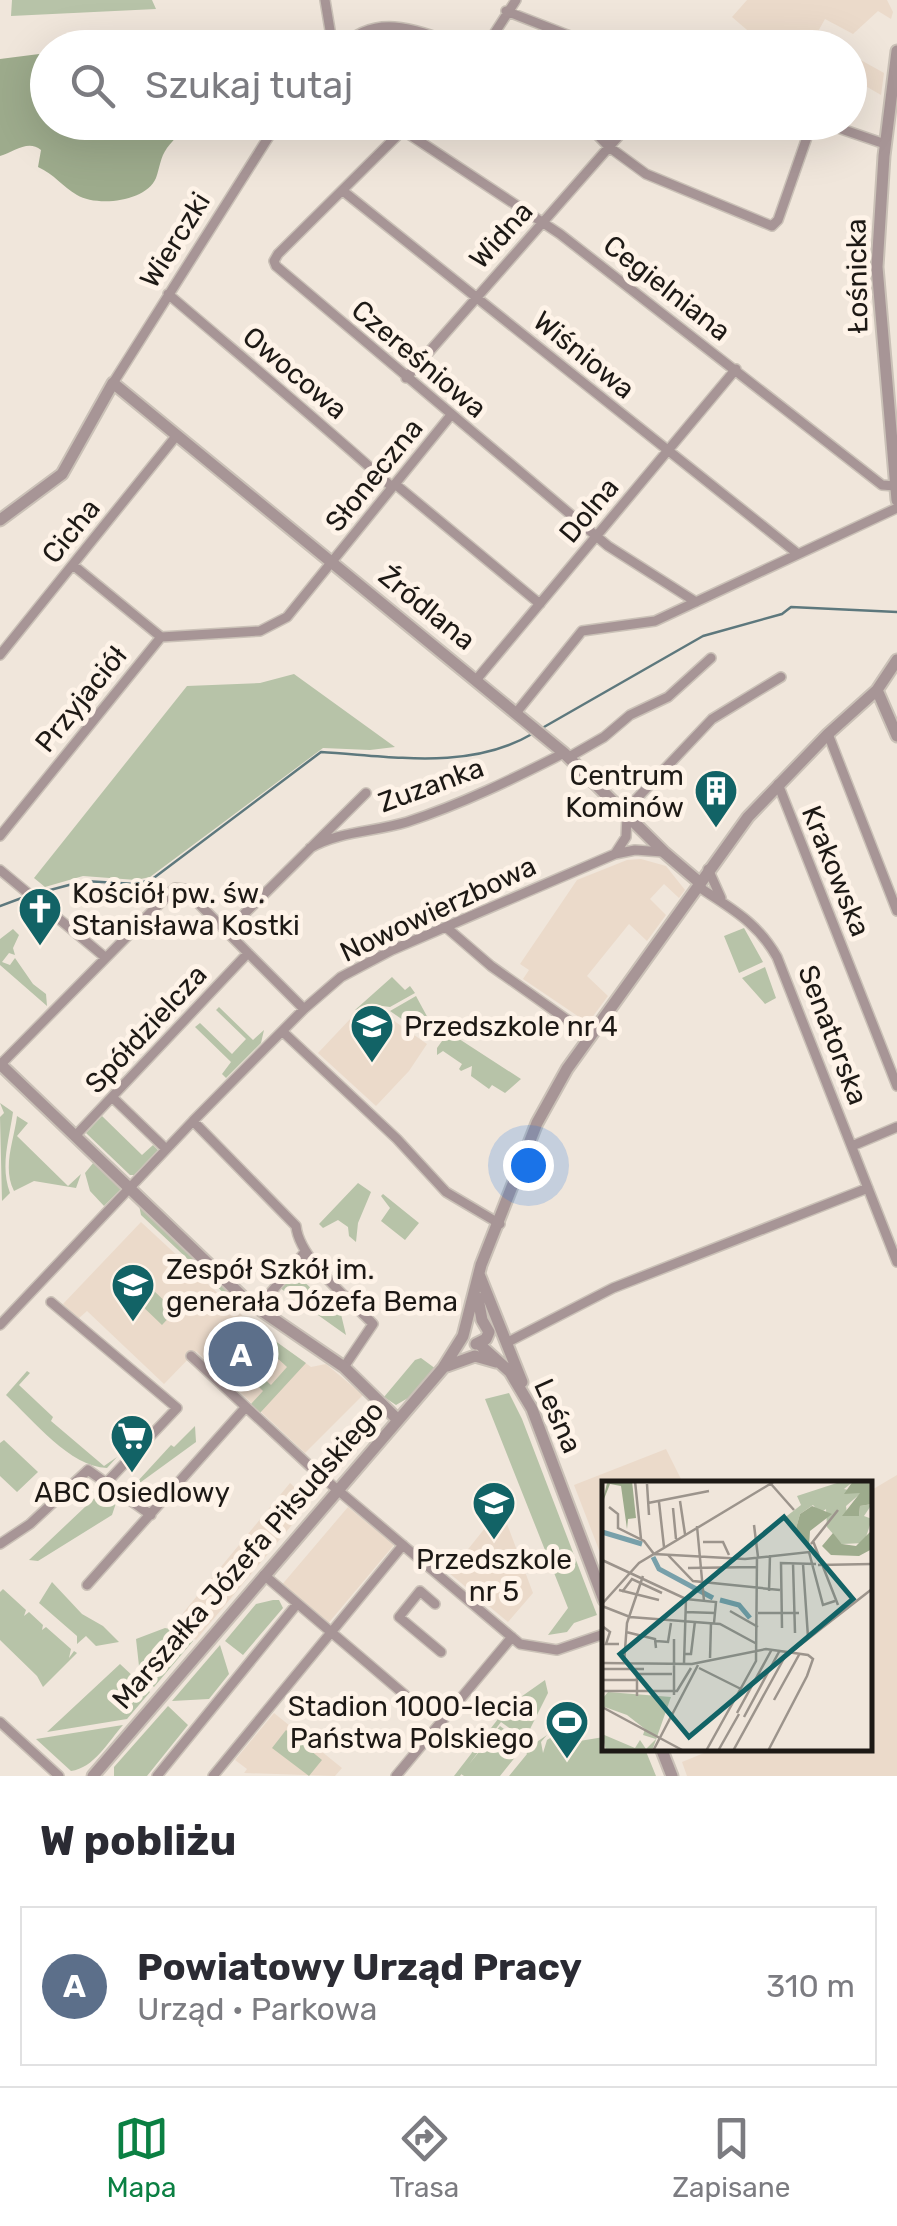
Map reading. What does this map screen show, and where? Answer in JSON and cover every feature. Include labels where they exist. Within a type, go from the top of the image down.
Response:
[{"type":"street","points":[[326,0],[330,30]]},
{"type":"street","points":[[496,30],[516,0]]},
{"type":"street","points":[[506,11],[554,30]]},
{"type":"street","points":[[367,30],[384,25],[410,30]]},
{"type":"street","name":"Łośnicka","points":[[896,493],[877,266],[885,144],[897,51]]},
{"type":"street","points":[[867,139],[885,144]]},
{"type":"street","name":"Wierczki","points":[[113,384],[266,140]]},
{"type":"street","name":"Czereśniowa","points":[[395,140],[274,261],[406,378],[597,537],[626,560],[696,602]]},
{"type":"street","name":"Cegielniana","points":[[426,140],[542,222],[896,493]]},
{"type":"street","points":[[603,140],[646,174],[772,226],[778,220],[808,140]]},
{"type":"street","name":"Widna","points":[[406,378],[616,140]]},
{"type":"street","name":"Wiśniowa","points":[[342,191],[798,554]]},
{"type":"street","name":"Owocowa","points":[[168,294],[540,604]]},
{"type":"street","name":"Dolna","points":[[476,680],[736,368]]},
{"type":"street","points":[[0,520],[62,474],[113,384]]},
{"type":"street","name":"Źródlana","points":[[113,384],[537,730],[699,882]]},
{"type":"street","name":"Słoneczna","points":[[332,562],[450,415]]},
{"type":"street","name":"Cicha","points":[[0,655],[177,435]]},
{"type":"street","points":[[516,713],[582,630],[646,624],[897,508]]},
{"type":"street","name":"Przyjaciół","points":[[73,565],[160,637],[260,631],[275,626],[332,562]]},
{"type":"street","name":"Przyjaciół","points":[[0,836],[160,637]]},
{"type":"street","name":"Zuzanka","points":[[310,848],[338,835],[398,825],[425,816],[566,755],[604,737],[630,715],[668,697],[712,658]]},
{"type":"street","points":[[475,1340],[488,1328],[475,1320],[479,1274],[536,1122],[558,1082],[708,869],[778,784],[877,690],[897,660]]},
{"type":"street","points":[[615,854],[626,837],[626,814],[712,719],[781,676]]},
{"type":"street","points":[[877,690],[897,736]]},
{"type":"street","points":[[828,734],[897,911]]},
{"type":"street","name":"Krakowska","points":[[778,784],[897,1086]]},
{"type":"street","points":[[226,932],[366,794]]},
{"type":"street","name":"Nowowierzbowa","points":[[0,1326],[192,1121],[304,1008],[350,971],[615,854],[635,850],[665,853]]},
{"type":"street","name":"Senatorska","points":[[708,869],[718,893]]},
{"type":"street","points":[[0,870],[106,958]]},
{"type":"street","name":"Senatorska","points":[[699,882],[718,893],[764,935],[778,956],[897,1262]]},
{"type":"street","points":[[304,1008],[180,888],[172,890],[1,1063],[257,1309],[344,1367],[398,1418]]},
{"type":"street","points":[[446,928],[491,966],[590,1036]]},
{"type":"street","name":"Spółdzielcza","points":[[76,1135],[248,953]]},
{"type":"street","points":[[282,1031],[397,1138],[446,1192],[500,1224]]},
{"type":"street","points":[[112,1097],[166,1149]]},
{"type":"street","points":[[192,1121],[296,1226],[305,1252],[374,1324],[344,1367]]},
{"type":"street","points":[[852,1146],[897,1127]]},
{"type":"street","points":[[508,1342],[613,1288],[868,1188]]},
{"type":"street","points":[[257,1309],[305,1252]]},
{"type":"street","points":[[479,1274],[508,1342],[524,1394]]},
{"type":"street","points":[[52,1302],[177,1408],[108,1481]]},
{"type":"street","name":"Marszałka Józefa Piłsudskiego","points":[[93,1776],[398,1418],[443,1368],[475,1340],[475,1320]]},
{"type":"street","name":"Leśna","points":[[475,1340],[502,1365],[524,1394],[602,1595]]},
{"type":"street","points":[[191,1356],[337,1490],[520,1644],[548,1650],[602,1635]]},
{"type":"street","points":[[443,1368],[475,1356],[502,1365]]},
{"type":"street","points":[[87,1585],[245,1408]]},
{"type":"street","points":[[0,1544],[30,1524],[88,1470],[151,1515]]},
{"type":"street","points":[[213,1776],[403,1545]]},
{"type":"street","points":[[264,1575],[405,1696]]},
{"type":"street","points":[[435,1604],[420,1591],[399,1617],[441,1652]]},
{"type":"street","points":[[157,1776],[296,1604]]},
{"type":"street","points":[[396,1776],[512,1637]]},
{"type":"street","points":[[0,1722],[59,1776]]},
{"type":"street","points":[[663,1751],[672,1776]]},
{"type":"shaded area","points":[[747,0],[887,0],[893,12],[891,19],[878,11],[857,30],[846,30],[825,19],[819,30],[747,30],[732,17]]},
{"type":"shaded area","points":[[867,64],[884,73],[881,95],[867,87]]},
{"type":"shaded area","points":[[641,859],[666,866],[685,890],[679,898],[664,884],[650,899],[666,915],[647,941],[629,924],[587,976],[608,996],[588,1023],[523,979],[529,970],[520,964],[577,880],[627,860]]},
{"type":"shaded area","name":"Przedszkole nr 4","points":[[380,1011],[427,1044],[409,1071],[376,1106],[318,1053],[352,1017]]},
{"type":"shaded area","points":[[141,1222],[250,1323],[311,1367],[326,1364],[363,1395],[305,1453],[196,1351],[164,1384],[87,1311],[78,1319],[63,1304]]},
{"type":"shaded area","points":[[666,1449],[682,1481],[602,1481],[602,1558],[574,1485]]},
{"type":"shaded area","points":[[897,1475],[897,1776],[687,1776],[682,1762],[709,1751],[872,1751],[872,1490]]},
{"type":"shaded area","points":[[290,1483],[311,1502],[196,1640],[180,1626],[183,1613]]},
{"type":"shaded area","points":[[348,1507],[394,1545],[326,1626],[280,1587]]},
{"type":"shaded area","name":"Przedszkole nr 5","points":[[501,1508],[533,1593],[508,1622],[449,1573]]},
{"type":"shaded area","points":[[274,1713],[342,1768],[335,1776],[244,1773],[247,1769],[235,1760]]},
{"type":"green space","points":[[12,0],[152,0],[156,9],[11,16]]},
{"type":"green space","points":[[30,55],[30,140],[174,140],[151,186],[132,197],[96,201],[72,192],[38,167],[41,150],[36,147],[26,146],[0,156],[0,59]]},
{"type":"green space","points":[[294,674],[395,747],[323,748],[150,877],[136,880],[83,876],[45,887],[34,878],[187,686],[260,683]]},
{"type":"green space","points":[[744,928],[763,962],[739,973],[724,936]]},
{"type":"green space","points":[[13,929],[19,935],[13,948],[15,955],[9,953],[2,962],[10,965],[15,958],[33,984],[46,994],[47,1006],[0,965],[0,939]]},
{"type":"green space","points":[[765,967],[776,998],[765,1004],[742,978]]},
{"type":"green space","points":[[392,977],[405,990],[410,986],[415,993],[390,1007],[375,1005],[355,1010]]},
{"type":"green space","points":[[416,996],[429,1020],[429,1038],[390,1011]]},
{"type":"green space","points":[[219,1007],[253,1040],[264,1030],[261,1043],[226,1078],[222,1074],[231,1062],[195,1027],[200,1023],[232,1054],[246,1039],[216,1010]]},
{"type":"green space","points":[[447,1034],[521,1079],[505,1093],[492,1085],[489,1089],[471,1076],[472,1066],[461,1071],[462,1064],[443,1051],[437,1055],[437,1048]]},
{"type":"green space","points":[[0,1103],[13,1112],[6,1163],[10,1193],[2,1201],[0,1117],[4,1113]]},
{"type":"green space","points":[[17,1116],[28,1123],[17,1136],[68,1186],[81,1174],[76,1188],[34,1181],[14,1191],[9,1163]]},
{"type":"green space","points":[[102,1116],[142,1155],[153,1145],[158,1150],[134,1175],[86,1133]]},
{"type":"green space","points":[[94,1162],[122,1188],[104,1206],[90,1191],[85,1173]]},
{"type":"green space","points":[[358,1183],[371,1192],[358,1223],[356,1242],[349,1236],[348,1227],[338,1220],[323,1228],[319,1224]]},
{"type":"green space","points":[[383,1194],[419,1223],[405,1240],[381,1221],[390,1208]]},
{"type":"green space","points":[[139,1205],[251,1312],[247,1315],[141,1215]]},
{"type":"green space","points":[[294,1271],[333,1311],[339,1306],[346,1335],[280,1288]]},
{"type":"green space","points":[[151,1288],[175,1311],[162,1325],[138,1302]]},
{"type":"green space","points":[[250,1323],[306,1363],[260,1413],[251,1404],[263,1391],[254,1382],[260,1375],[271,1385],[287,1367],[263,1345],[266,1342]]},
{"type":"green space","points":[[421,1358],[436,1369],[396,1405],[384,1397],[415,1360]]},
{"type":"green space","points":[[27,1371],[30,1373],[19,1385],[53,1417],[51,1421],[104,1466],[117,1457],[107,1468],[93,1466],[66,1451],[6,1395]]},
{"type":"green space","points":[[509,1393],[597,1615],[574,1623],[567,1632],[548,1635],[568,1608],[485,1399]]},
{"type":"green space","points":[[195,1426],[196,1442],[137,1482],[171,1445],[174,1447]]},
{"type":"green space","points":[[4,1440],[38,1472],[17,1492],[0,1476],[0,1443]]},
{"type":"green space","points":[[104,1489],[118,1497],[112,1515],[38,1561],[29,1560]]},
{"type":"green space","points":[[52,1582],[82,1614],[103,1626],[119,1642],[96,1646],[86,1636],[77,1644],[77,1636],[39,1603]]},
{"type":"green space","points":[[3,1589],[26,1610],[24,1616],[29,1612],[43,1625],[42,1630],[46,1627],[71,1649],[69,1658],[74,1651],[77,1653],[43,1687],[0,1640]]},
{"type":"green space","points":[[279,1600],[283,1608],[243,1655],[225,1641],[256,1604]]},
{"type":"green space","points":[[165,1628],[193,1641],[154,1687],[140,1675],[136,1639]]},
{"type":"green space","points":[[220,1645],[229,1674],[209,1699],[172,1701]]},
{"type":"green space","points":[[120,1664],[150,1692],[127,1719],[47,1732]]},
{"type":"green space","points":[[545,1680],[548,1693],[525,1739],[501,1722],[460,1776],[454,1776],[508,1706]]},
{"type":"green space","points":[[168,1706],[188,1725],[147,1776],[114,1776],[114,1767]]},
{"type":"green space","points":[[123,1725],[94,1760],[71,1771],[36,1739]]},
{"type":"green space","points":[[500,1726],[525,1745],[500,1776],[461,1774]]},
{"type":"green space","points":[[286,1730],[322,1760],[309,1776],[272,1748]]},
{"type":"green space","points":[[560,1732],[565,1748],[567,1743],[602,1737],[602,1751],[646,1751],[656,1776],[509,1776],[527,1754],[525,1750],[547,1735],[541,1742],[543,1753],[547,1740]]},
{"type":"waterway","points":[[544,727],[703,636],[782,614],[791,607],[897,612]]},
{"type":"waterway","points":[[35,894],[84,881],[136,884],[151,880],[321,752],[456,757],[508,746],[532,734]]},
{"type":"waterway","points":[[0,906],[27,896]]},
{"type":"place","name":"Centrum Kominów","points":[[716,829]]},
{"type":"place","name":"Kościół pw. św. Stanisława Kostki","points":[[40,947]]},
{"type":"place","name":"Przedszkole nr 4","points":[[372,1064]]},
{"type":"place","name":"Zespół Szkół im. generała Józefa Bema","points":[[133,1323]]},
{"type":"place","name":"Powiatowy Urząd Pracy","points":[[241,1354]]},
{"type":"place","name":"ABC Osiedlowy","points":[[132,1474]]},
{"type":"place","name":"Przedszkole nr 5","points":[[494,1541]]},
{"type":"place","name":"Stadion 1000-lecia Państwa Polskiego","points":[[567,1760]]}]
